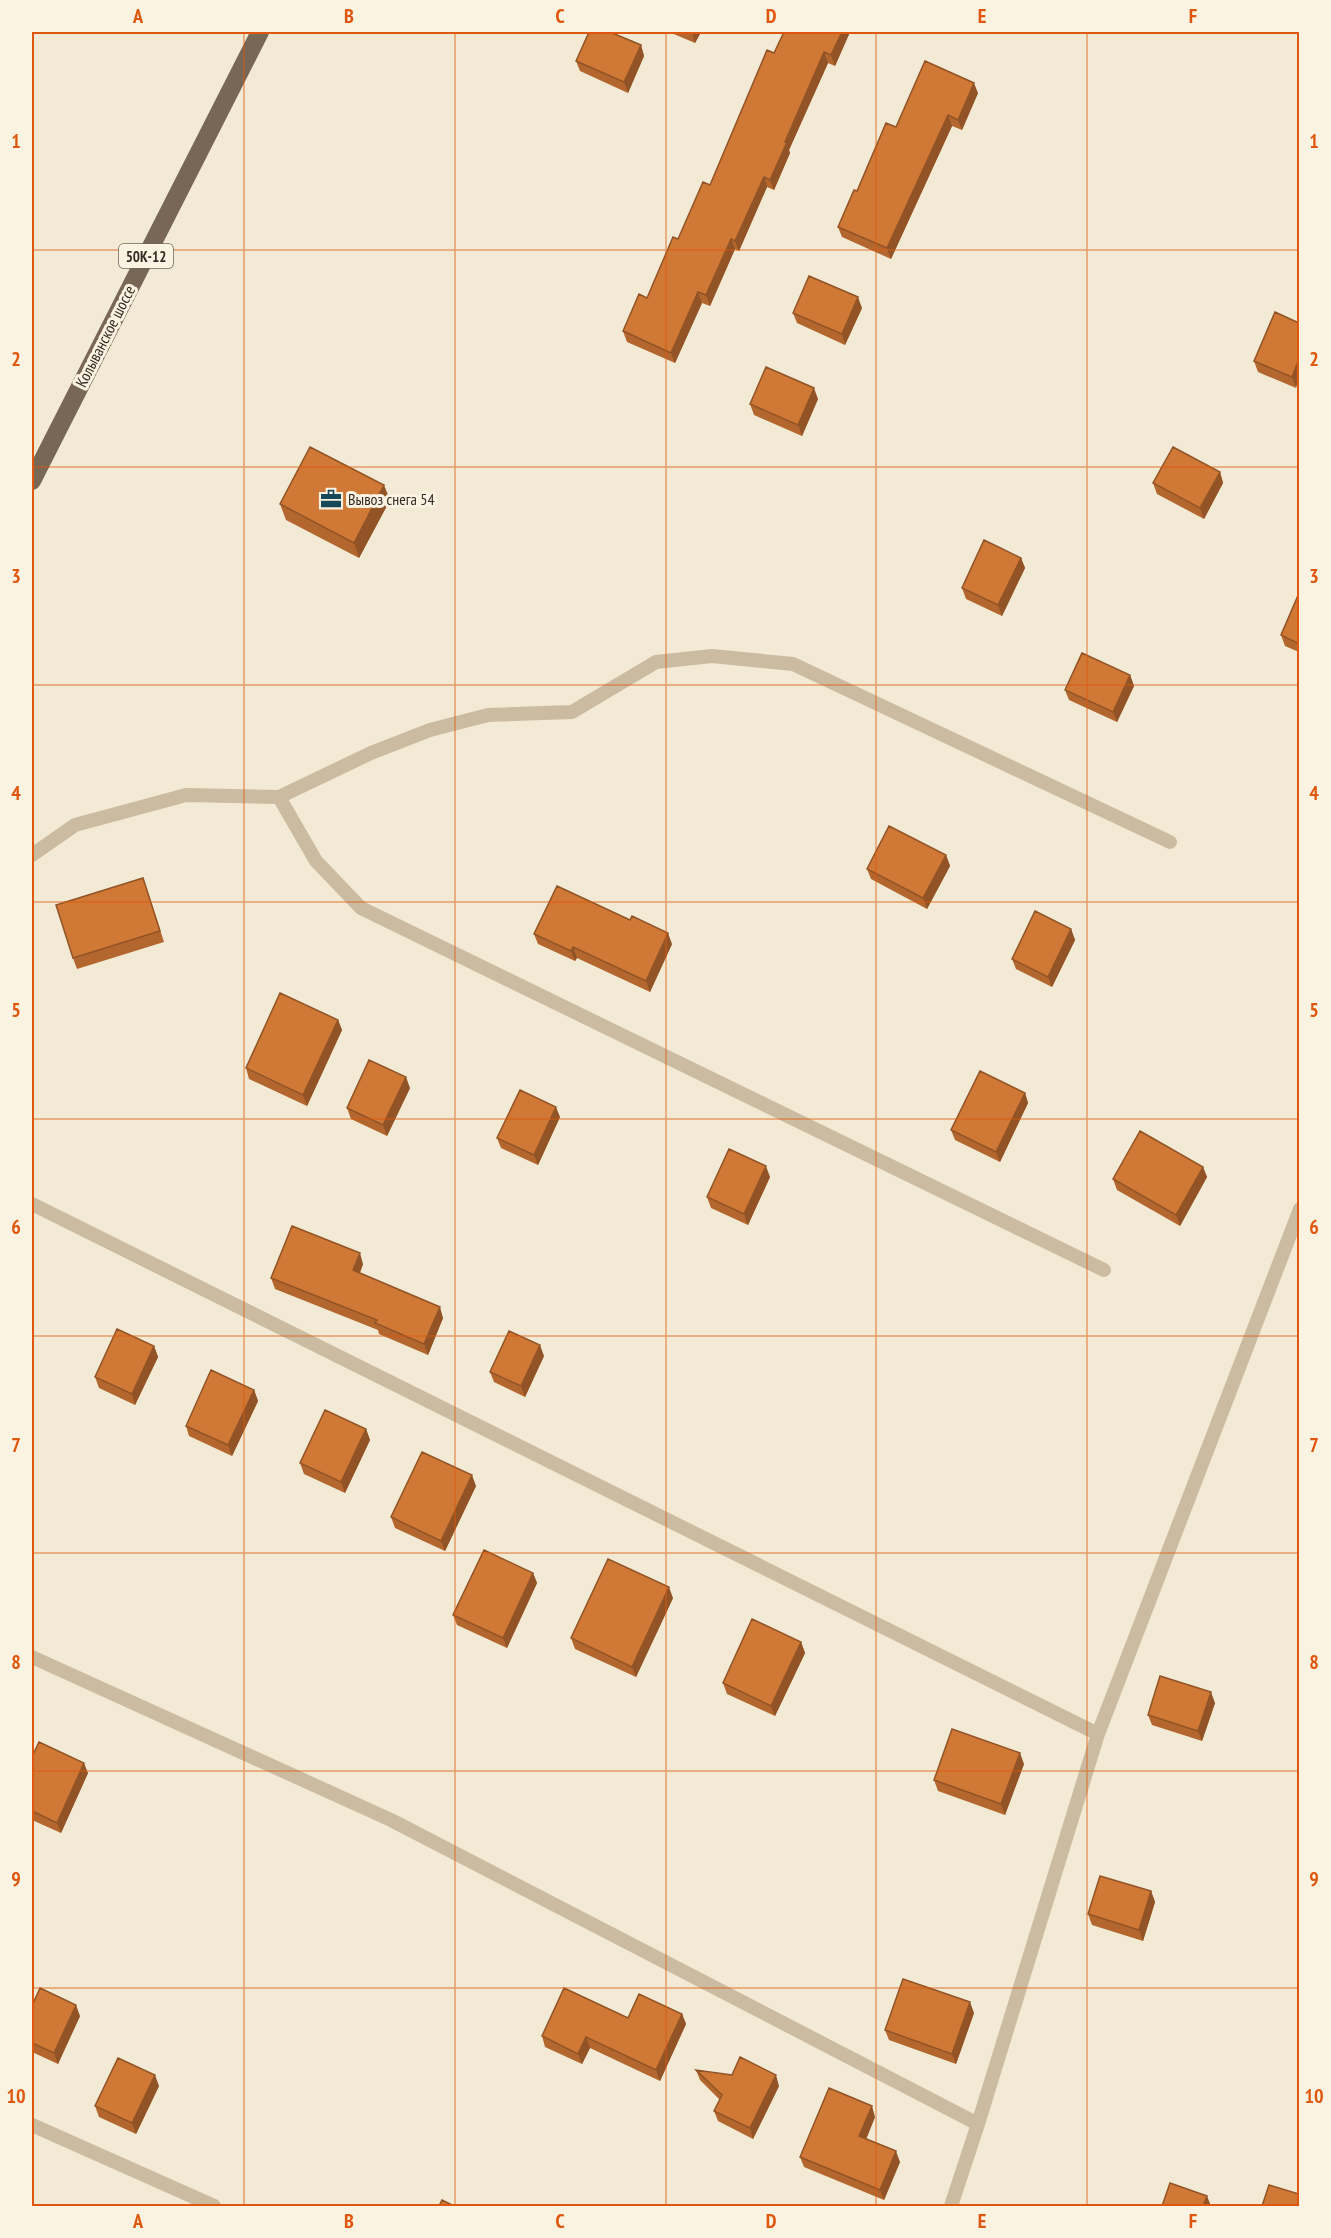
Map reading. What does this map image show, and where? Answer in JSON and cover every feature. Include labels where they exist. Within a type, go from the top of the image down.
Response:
[{"type":"main road","name":"Колыванское шоссе","points":[[32,481],[260,32]]},
{"type":"lane","points":[[32,855],[75,825],[186,795],[279,797],[371,753],[430,730],[488,715],[572,712],[656,662],[712,656],[793,664],[1170,842]]},
{"type":"lane","points":[[279,797],[316,861],[361,908],[1104,1270]]},
{"type":"lane","points":[[32,1204],[1098,1734]]},
{"type":"lane","points":[[951,2206],[1098,1734],[1299,1209]]},
{"type":"lane","points":[[32,1657],[391,1821],[978,2124]]},
{"type":"lane","points":[[32,2125],[214,2206]]},
{"type":"building","points":[[589,32],[610,32],[641,45],[624,82],[576,61]]},
{"type":"building","points":[[784,32],[842,32],[831,55],[824,52],[770,180],[764,177],[735,241],[731,239],[706,295],[698,292],[671,353],[623,331],[639,294],[647,298],[673,237],[678,239],[703,182],[710,185],[767,50],[774,53]]},
{"type":"building","points":[[925,61],[974,83],[958,120],[948,115],[887,248],[838,227],[854,190],[857,191],[886,123],[896,127]]},
{"type":"building","points":[[809,276],[858,297],[842,334],[793,313]]},
{"type":"building","points":[[1275,312],[1299,323],[1299,359],[1292,377],[1254,361]]},
{"type":"building","points":[[766,367],[814,388],[798,425],[750,404]]},
{"type":"building","points":[[310,447],[384,485],[354,543],[280,504]]},
{"type":"building","points":[[1173,447],[1220,472],[1200,508],[1153,483]]},
{"type":"building","points":[[984,540],[1021,558],[998,605],[962,588]]},
{"type":"building","points":[[1299,593],[1299,644],[1281,635]]},
{"type":"building","points":[[1082,653],[1130,675],[1113,712],[1065,690]]},
{"type":"building","points":[[889,826],[946,855],[923,898],[867,869]]},
{"type":"building","points":[[143,878],[160,931],[73,958],[56,905]]},
{"type":"building","points":[[557,886],[630,920],[632,916],[668,933],[646,981],[573,947],[571,951],[534,934]]},
{"type":"building","points":[[1035,911],[1071,929],[1048,977],[1012,959]]},
{"type":"building","points":[[280,993],[338,1020],[303,1095],[246,1068]]},
{"type":"building","points":[[369,1060],[406,1077],[383,1125],[347,1108]]},
{"type":"building","points":[[980,1071],[1025,1093],[996,1152],[951,1130]]},
{"type":"building","points":[[520,1090],[556,1107],[534,1155],[497,1138]]},
{"type":"building","points":[[1140,1131],[1203,1167],[1176,1215],[1113,1179]]},
{"type":"building","points":[[729,1149],[766,1166],[744,1214],[707,1197]]},
{"type":"building","points":[[292,1226],[360,1253],[353,1270],[440,1307],[424,1344],[375,1323],[377,1320],[271,1278]]},
{"type":"building","points":[[117,1329],[154,1346],[132,1394],[95,1377]]},
{"type":"building","points":[[509,1331],[540,1345],[521,1386],[490,1372]]},
{"type":"building","points":[[211,1370],[254,1390],[228,1445],[186,1426]]},
{"type":"building","points":[[325,1410],[366,1429],[341,1482],[300,1463]]},
{"type":"building","points":[[422,1452],[472,1475],[441,1541],[391,1517]]},
{"type":"building","points":[[484,1550],[533,1573],[503,1638],[453,1615]]},
{"type":"building","points":[[608,1559],[669,1587],[632,1667],[571,1638]]},
{"type":"building","points":[[752,1619],[801,1642],[771,1706],[723,1683]]},
{"type":"building","points":[[1160,1676],[1211,1692],[1198,1731],[1148,1715]]},
{"type":"building","points":[[952,1729],[1020,1753],[1001,1804],[934,1780]]},
{"type":"building","points":[[39,1742],[84,1763],[57,1823],[32,1811],[32,1757]]},
{"type":"building","points":[[1100,1876],[1151,1891],[1139,1930],[1088,1914]]},
{"type":"building","points":[[903,1979],[970,2002],[952,2054],[885,2030]]},
{"type":"building","points":[[40,1988],[76,2005],[54,2053],[32,2043],[32,2006]]},
{"type":"building","points":[[564,1988],[628,2018],[639,1994],[682,2014],[656,2070],[586,2037],[578,2054],[542,2036]]},
{"type":"building","points":[[740,2057],[776,2075],[750,2128],[714,2111],[722,2095],[696,2070],[732,2075]]},
{"type":"building","points":[[118,2058],[155,2075],[132,2123],[95,2106]]},
{"type":"building","points":[[829,2088],[872,2106],[859,2136],[896,2151],[880,2190],[800,2157]]},
{"type":"building","points":[[1170,2183],[1207,2196],[1203,2206],[1162,2206]]},
{"type":"building","points":[[1269,2185],[1299,2194],[1299,2206],[1262,2206]]},
{"type":"building","points":[[442,2200],[454,2206],[439,2206]]},
{"type":"place","name":"Вывоз снега 54","points":[[331,499]]}]
